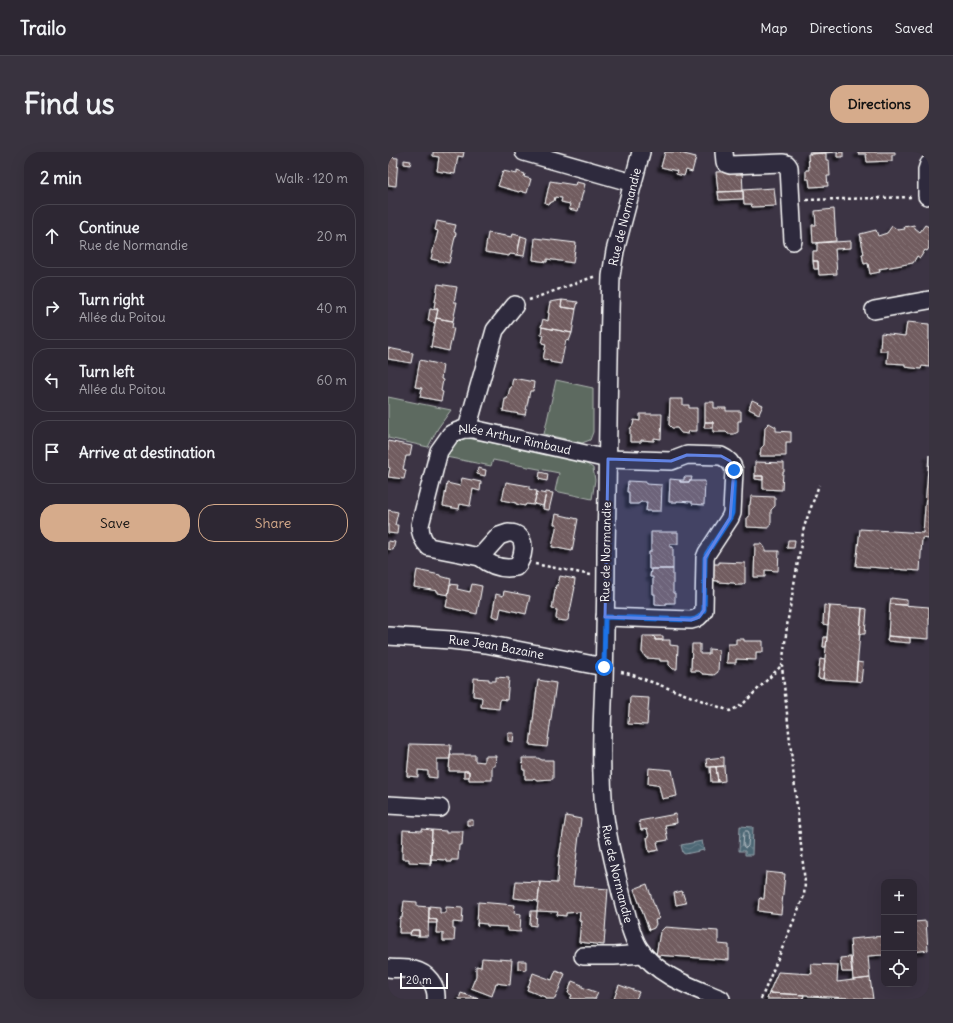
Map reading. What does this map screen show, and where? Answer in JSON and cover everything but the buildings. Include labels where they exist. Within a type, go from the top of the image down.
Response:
[{"type":"street","points":[[524,152],[633,183]]},
{"type":"street","name":"Rue de Normandie","points":[[641,152],[615,251],[611,276],[606,578],[601,755],[604,810],[617,879],[633,935],[638,947],[647,959],[668,975],[696,989],[721,999]]},
{"type":"street","points":[[724,152],[725,162],[730,165],[787,164],[789,167],[793,242]]},
{"type":"street","points":[[927,196],[929,164]]},
{"type":"street","points":[[874,310],[929,300]]},
{"type":"street","points":[[467,429],[495,330],[515,305]]},
{"type":"street","name":"Allée Arthur Rimbaud","points":[[520,562],[516,567],[509,569],[498,567],[488,564],[480,558],[430,547],[425,543],[420,532],[420,526],[439,451],[452,434],[458,431],[473,429],[608,459],[671,461],[687,455],[721,456],[730,461],[734,470],[732,513],[705,558],[704,610],[700,617],[691,620],[605,617]]},
{"type":"street","points":[[480,558],[499,536],[508,533],[516,534],[522,539],[523,545],[520,562]]},
{"type":"street","name":"Rue Jean Bazaine","points":[[388,636],[452,640],[486,644],[604,667]]},
{"type":"street","points":[[388,805],[440,808]]},
{"type":"street","points":[[583,956],[643,954]]},
{"type":"street","points":[[388,968],[413,969],[422,973],[432,983],[436,992],[436,999]]},
{"type":"path","points":[[791,201],[927,196]]},
{"type":"path","points":[[515,305],[601,274],[611,276]]},
{"type":"path","points":[[760,999],[804,896],[805,884],[782,666],[788,619],[804,527],[819,485]]},
{"type":"path","points":[[520,562],[606,578]]},
{"type":"path","points":[[604,667],[630,674],[730,711],[742,705],[782,666]]},
{"type":"highlighted area","points":[[687,455],[721,456],[730,461],[734,470],[730,518],[705,558],[704,610],[699,617],[691,620],[605,617],[608,459],[671,461]]},
{"type":"green space","points":[[556,380],[593,388],[593,432],[590,440],[582,443],[544,434]]},
{"type":"green space","points":[[388,397],[451,410],[438,428],[428,447],[388,438]]},
{"type":"green space","points":[[465,438],[582,461],[593,468],[595,480],[592,499],[555,491],[559,473],[493,460],[491,466],[446,457],[453,445]]},
{"type":"water","points":[[740,826],[753,827],[752,855],[745,855],[745,851],[739,851]]},
{"type":"water","points":[[702,841],[704,850],[685,854],[683,853],[681,845]]},
{"type":"route","points":[[604,667],[605,617],[691,620],[700,617],[702,614],[704,610],[705,558],[732,513],[734,470]]}]
